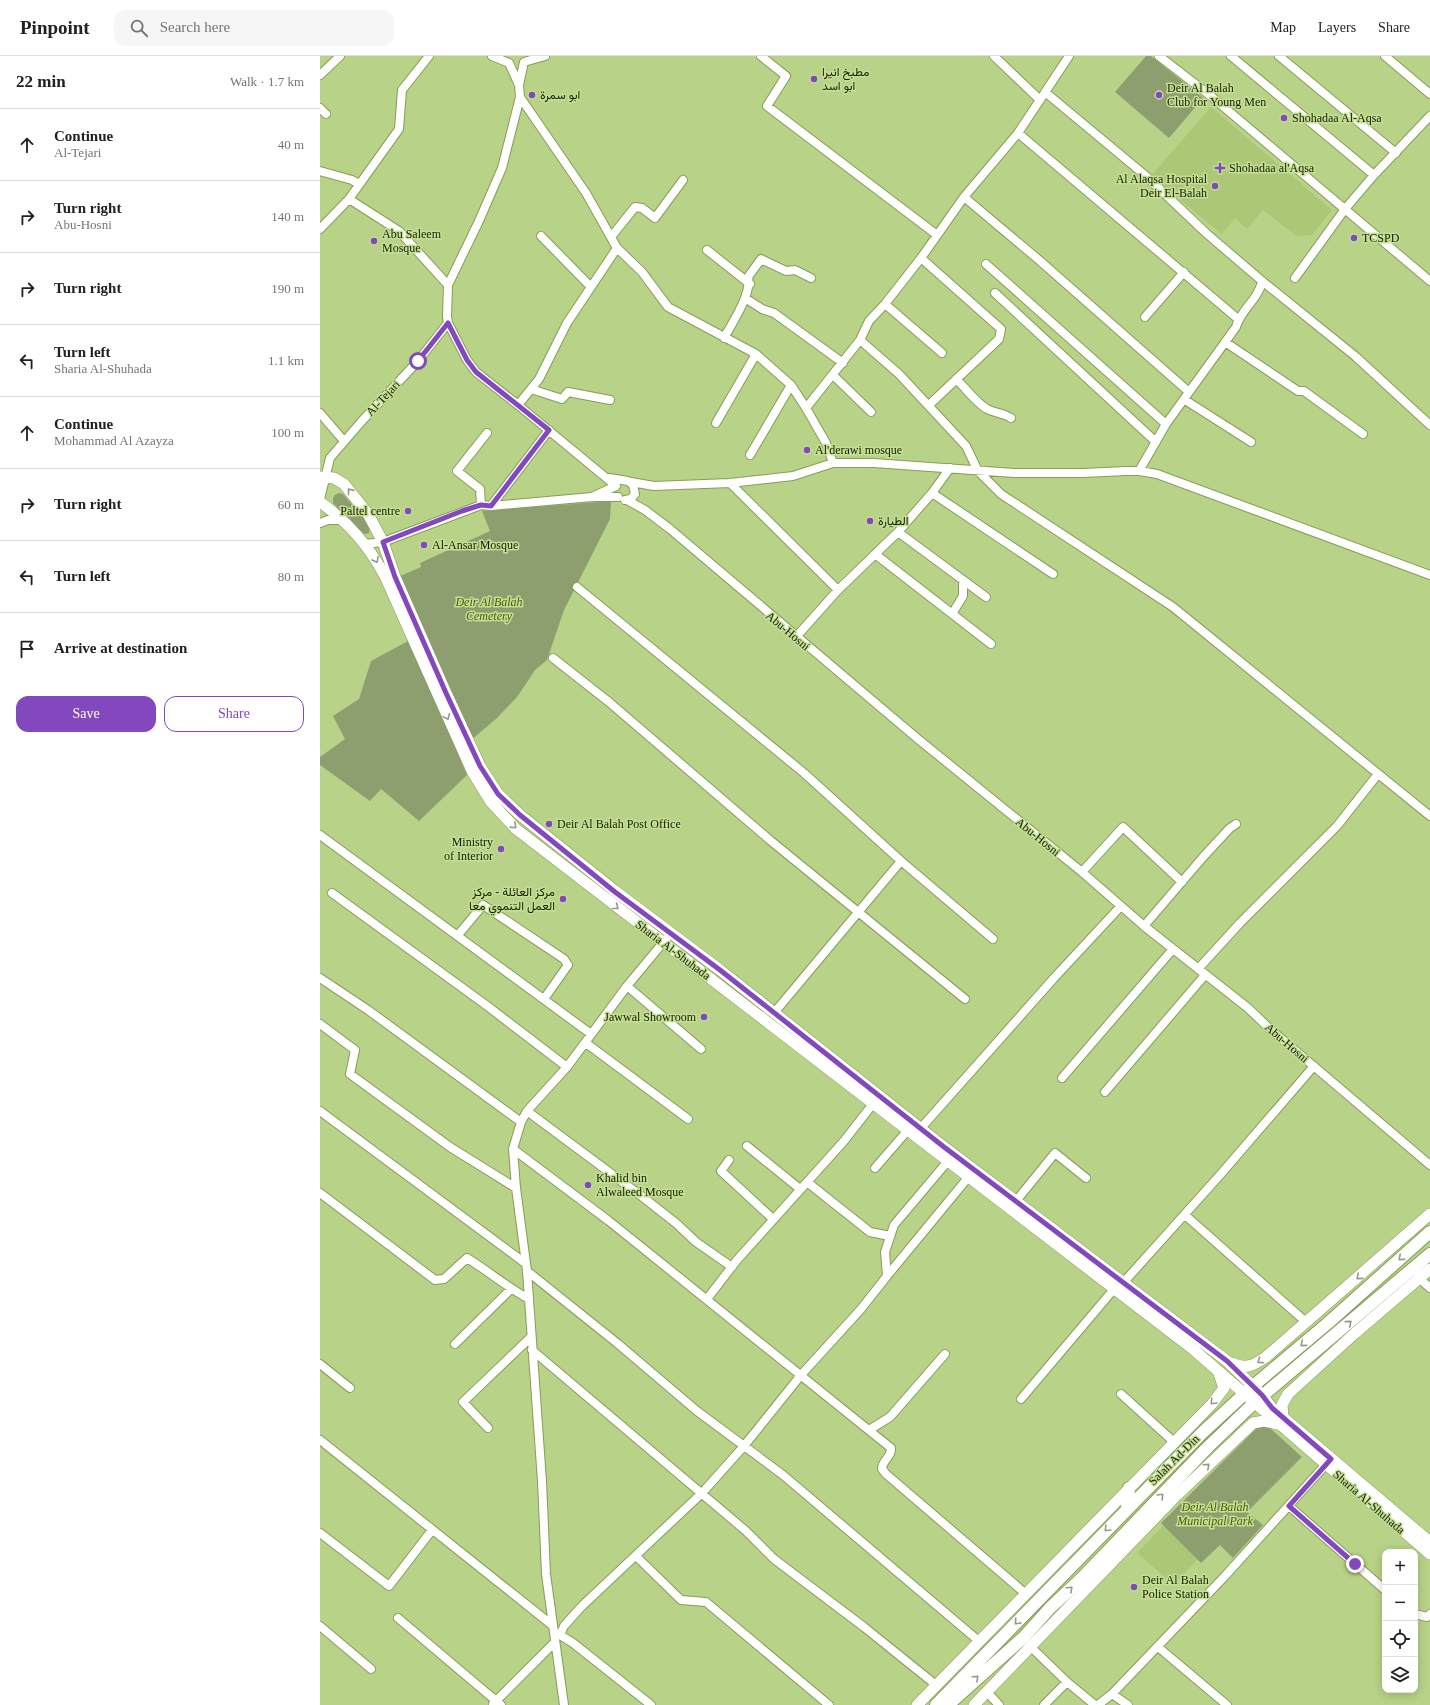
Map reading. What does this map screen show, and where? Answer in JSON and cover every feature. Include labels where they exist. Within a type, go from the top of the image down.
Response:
[{"type":"highway","name":"Salah Ad-Din","points":[[936,1705],[1127,1507],[1202,1432],[1430,1232]]},
{"type":"highway","name":"Salah Ad-Din","points":[[948,1705],[1024,1637],[1050,1608],[1082,1578],[1208,1447],[1258,1399],[1417,1273],[1430,1254]]},
{"type":"highway","points":[[1127,1507],[1129,1488]]},
{"type":"main road","name":"Sharia Al-Shuhada","points":[[323,477],[334,478],[344,484],[368,514],[383,542],[395,577],[446,693],[480,766],[498,794],[520,815],[566,852],[774,1013],[876,1100],[908,1130],[948,1161],[1016,1201],[1217,1369],[1249,1390]]},
{"type":"main road","name":"Sharia Al-Shuhada","points":[[320,501],[342,520],[365,544],[373,555],[385,576],[472,773],[492,802],[516,829],[732,994],[876,1100],[921,1128],[971,1174],[1118,1286],[1227,1361],[1249,1390]]},
{"type":"main road","points":[[1227,1361],[1240,1367],[1254,1365],[1281,1345],[1430,1214]]},
{"type":"main road","points":[[1281,1421],[1282,1405],[1288,1394],[1354,1334],[1417,1273],[1430,1269]]},
{"type":"main road","points":[[917,1705],[1223,1391],[1224,1385],[1217,1369]]},
{"type":"main road","points":[[1249,1390],[1281,1421],[1328,1462],[1430,1542]]},
{"type":"main road","points":[[974,1705],[1177,1495],[1253,1424],[1264,1421],[1281,1421]]},
{"type":"main road","name":"Sharia Al-Shuhada","points":[[1328,1462],[1430,1554]]},
{"type":"street","points":[[320,75],[340,56]]},
{"type":"street","points":[[320,229],[349,199],[399,129],[402,90],[430,56]]},
{"type":"street","points":[[492,56],[508,60],[518,66],[525,59],[545,56]]},
{"type":"street","points":[[761,56],[786,76],[767,106],[937,235]]},
{"type":"street","points":[[994,56],[1040,100]]},
{"type":"street","points":[[806,408],[860,340],[869,321],[885,304],[921,258],[964,198],[1018,133],[1069,56]]},
{"type":"street","points":[[1160,56],[1212,97],[1430,280]]},
{"type":"street","points":[[1231,56],[1374,175]]},
{"type":"street","points":[[1279,56],[1396,153]]},
{"type":"street","points":[[1385,56],[1430,94]]},
{"type":"street","points":[[525,59],[519,85],[520,97],[502,168],[448,285],[448,323],[467,360],[476,372],[606,478],[619,484]]},
{"type":"street","points":[[508,60],[519,85]]},
{"type":"street","points":[[1045,92],[1146,176],[1206,233],[1262,282],[1355,356],[1430,426]]},
{"type":"street","points":[[520,97],[586,193],[618,248],[642,272],[668,307],[756,354],[791,385],[826,443],[833,463]]},
{"type":"street","points":[[320,108],[326,114]]},
{"type":"street","points":[[1295,278],[1345,209],[1374,175],[1430,116]]},
{"type":"street","points":[[1018,133],[1238,319]]},
{"type":"street","points":[[320,171],[352,180],[359,184]]},
{"type":"street","points":[[611,237],[635,208],[642,208],[656,218],[683,180]]},
{"type":"street","points":[[964,198],[1039,260],[1190,392]]},
{"type":"street","points":[[349,199],[399,231],[448,285]]},
{"type":"street","points":[[541,236],[590,287]]},
{"type":"street","points":[[518,405],[539,379],[567,323],[590,287],[618,248]]},
{"type":"street","points":[[707,250],[750,284]]},
{"type":"street","points":[[921,258],[1001,329],[1000,339],[929,406]]},
{"type":"street","points":[[724,338],[745,298],[750,284],[748,277],[761,259],[786,270],[795,270],[811,278]]},
{"type":"street","points":[[986,264],[1166,424]]},
{"type":"street","points":[[1144,317],[1184,272]]},
{"type":"street","points":[[1138,471],[1166,424],[1236,327],[1238,319],[1260,290],[1262,282]]},
{"type":"street","points":[[995,293],[1156,442]]},
{"type":"street","points":[[745,298],[762,309],[774,312],[843,363]]},
{"type":"street","points":[[885,304],[942,353]]},
{"type":"street","name":"Al-Tejari","points":[[320,501],[323,477],[330,458],[418,361],[448,323]]},
{"type":"street","points":[[860,340],[899,374],[966,446],[978,471],[1001,494],[1173,607],[1430,816]]},
{"type":"street","points":[[1225,342],[1298,391],[1304,392],[1363,434]]},
{"type":"street","points":[[716,423],[756,354]]},
{"type":"street","points":[[833,375],[870,412]]},
{"type":"street","points":[[956,379],[985,408],[995,413],[1004,414],[1011,418]]},
{"type":"street","points":[[750,455],[791,385]]},
{"type":"street","points":[[531,389],[562,399],[568,392],[610,400]]},
{"type":"street","points":[[1184,400],[1251,442]]},
{"type":"street","points":[[320,413],[344,441]]},
{"type":"street","points":[[491,506],[549,430]]},
{"type":"street","points":[[481,505],[480,489],[457,471],[487,433]]},
{"type":"street","points":[[365,544],[383,542],[481,505],[491,506],[592,497],[619,484],[631,482],[654,486],[730,483],[793,476],[833,463],[874,463],[978,471],[1083,474],[1138,471],[1157,474],[1430,575]]},
{"type":"street","points":[[796,637],[838,590],[898,532],[932,493],[950,468]]},
{"type":"street","name":"Abu-Hosni","points":[[631,482],[635,488],[635,494],[645,510]]},
{"type":"street","points":[[730,483],[838,590]]},
{"type":"street","points":[[618,497],[615,491],[619,484]]},
{"type":"street","points":[[627,500],[635,494],[654,486]]},
{"type":"street","points":[[932,493],[1053,574]]},
{"type":"street","name":"Abu-Hosni","points":[[592,497],[618,497],[627,500],[645,510],[918,739],[1082,872],[1120,907],[1248,1008],[1430,1165]]},
{"type":"street","points":[[320,524],[328,520],[342,520]]},
{"type":"street","points":[[898,532],[986,597]]},
{"type":"street","points":[[875,554],[991,644]]},
{"type":"street","points":[[952,614],[963,596],[963,581]]},
{"type":"street","points":[[577,587],[804,773],[901,861],[993,939]]},
{"type":"street","points":[[553,658],[609,702],[724,802],[965,999]]},
{"type":"street","points":[[1198,969],[1240,922],[1337,826],[1378,774]]},
{"type":"street","points":[[1144,926],[1230,828],[1236,824]]},
{"type":"street","points":[[1082,872],[1123,827],[1182,882]]},
{"type":"street","points":[[320,834],[591,1034]]},
{"type":"street","points":[[774,1013],[901,861]]},
{"type":"street","points":[[332,893],[486,1005],[567,1067]]},
{"type":"street","points":[[458,935],[483,905],[564,959],[568,965],[544,999]]},
{"type":"street","points":[[921,1128],[1054,978],[1120,907]]},
{"type":"street","points":[[564,1705],[556,1637],[552,1625],[546,1574],[542,1481],[527,1271],[516,1188],[513,1149],[521,1122],[527,1111],[567,1067],[627,986],[670,933]]},
{"type":"street","points":[[1062,1078],[1173,949]]},
{"type":"street","points":[[1105,1092],[1205,975]]},
{"type":"street","points":[[320,978],[374,1014],[521,1122]]},
{"type":"street","points":[[627,986],[701,1049]]},
{"type":"street","points":[[320,1024],[355,1050],[350,1074],[450,1147],[516,1188]]},
{"type":"street","points":[[586,1043],[688,1119]]},
{"type":"street","points":[[1021,1399],[1118,1286],[1185,1215],[1314,1066]]},
{"type":"street","points":[[708,1299],[732,1267],[773,1219],[844,1141],[876,1100]]},
{"type":"street","points":[[320,1111],[525,1262]]},
{"type":"street","points":[[527,1111],[644,1198],[677,1224],[696,1242],[732,1267]]},
{"type":"street","points":[[875,1168],[908,1130]]},
{"type":"street","points":[[747,1146],[800,1189]]},
{"type":"street","points":[[513,1149],[609,1221],[708,1299],[892,1448],[891,1454],[882,1464],[882,1469],[886,1474],[1026,1594]]},
{"type":"street","points":[[1016,1201],[1055,1153],[1086,1178]]},
{"type":"street","points":[[729,1160],[721,1171],[773,1219]]},
{"type":"street","points":[[887,1276],[885,1252],[894,1225],[948,1161]]},
{"type":"street","points":[[398,1618],[497,1704],[582,1606],[702,1493],[744,1446],[801,1375],[861,1309],[971,1174]]},
{"type":"street","points":[[807,1182],[870,1232],[890,1236]]},
{"type":"street","points":[[320,1193],[435,1280],[444,1279],[467,1258],[494,1275],[511,1289],[529,1299]]},
{"type":"street","points":[[1185,1215],[1306,1322]]},
{"type":"street","points":[[527,1271],[617,1343],[697,1411],[783,1475],[824,1508],[980,1642]]},
{"type":"street","points":[[1417,1273],[1430,1288]]},
{"type":"street","points":[[455,1344],[511,1289]]},
{"type":"street","points":[[488,1428],[463,1402],[531,1337]]},
{"type":"street","points":[[532,1350],[702,1493],[746,1531],[774,1559],[881,1640],[936,1685]]},
{"type":"street","points":[[869,1430],[890,1417],[945,1354]]},
{"type":"street","points":[[320,1364],[350,1388]]},
{"type":"street","points":[[1121,1394],[1174,1442]]},
{"type":"street","points":[[320,1442],[552,1625]]},
{"type":"street","points":[[1098,1705],[1112,1694],[1158,1647],[1328,1462]]},
{"type":"street","points":[[1289,1506],[1382,1587]]},
{"type":"street","points":[[320,1533],[390,1586],[432,1530]]},
{"type":"street","points":[[636,1556],[681,1600],[706,1602],[829,1705]]},
{"type":"street","points":[[1418,1615],[1427,1617],[1430,1614]]},
{"type":"street","points":[[320,1626],[371,1669]]},
{"type":"street","points":[[556,1637],[573,1643],[651,1705]]},
{"type":"street","points":[[1031,1647],[1067,1682],[1095,1705]]},
{"type":"street","points":[[1158,1647],[1227,1705]]},
{"type":"street","points":[[1044,1705],[1067,1682]]},
{"type":"street","points":[[986,1692],[999,1705]]},
{"type":"street","points":[[1112,1694],[1128,1705]]},
{"type":"shaded area","name":"Shohadaa al'Aqsa","points":[[1211,107],[1332,210],[1312,235],[1296,236],[1263,210],[1247,229],[1235,218],[1222,234],[1151,176]]},
{"type":"shaded area","points":[[1164,1525],[1198,1559],[1173,1584],[1137,1553]]},
{"type":"green space","name":"Deir Al Balah Club for Young Men","points":[[1146,56],[1151,56],[1203,98],[1169,138],[1115,92]]},
{"type":"green space","points":[[339,493],[343,494],[370,525],[369,533],[361,533],[333,503],[333,498]]},
{"type":"green space","name":"Deir Al Balah Cemetery","points":[[611,501],[610,519],[564,610],[547,660],[535,670],[517,697],[497,718],[470,741],[398,577],[421,567],[420,563],[490,531],[482,511]]},
{"type":"green space","points":[[410,640],[467,775],[419,821],[381,789],[370,801],[320,765],[320,757],[345,739],[333,716],[359,699],[371,661]]},
{"type":"green space","name":"Deir Al Balah Municipal Park","points":[[1261,1427],[1269,1427],[1302,1457],[1247,1512],[1263,1525],[1233,1558],[1220,1545],[1201,1563],[1161,1523],[1256,1429]]},
{"type":"place","name":"مطبخ انيرا ابو اسد","points":[[814,79]]},
{"type":"place","name":"ابو سمرة","points":[[532,95]]},
{"type":"place","name":"Deir Al Balah Club for Young Men","points":[[1159,95]]},
{"type":"place","name":"Shohadaa Al-Aqsa","points":[[1284,118]]},
{"type":"place","name":"Shohadaa al'Aqsa","points":[[1220,168]]},
{"type":"place","name":"Al Alaqsa Hospital Deir El-Balah","points":[[1215,186]]},
{"type":"place","name":"TCSPD","points":[[1354,238]]},
{"type":"place","name":"Abu Saleem Mosque","points":[[374,241]]},
{"type":"place","name":"Al'derawi mosque","points":[[807,450]]},
{"type":"place","name":"Paltel centre","points":[[408,511]]},
{"type":"place","name":"الطيارة","points":[[870,521]]},
{"type":"place","name":"Al-Ansar Mosque","points":[[424,545]]},
{"type":"place","name":"Deir Al Balah Post Office","points":[[549,824]]},
{"type":"place","name":"Ministry of Interior","points":[[501,849]]},
{"type":"place","name":"مركز العائلة - مركز العمل التنموي معا","points":[[563,899]]},
{"type":"place","name":"Jawwal Showroom","points":[[704,1017]]},
{"type":"place","name":"Khalid bin Alwaleed Mosque","points":[[588,1185]]},
{"type":"place","name":"Deir Al Balah Police Station","points":[[1134,1587]]},
{"type":"route","points":[[418,361],[448,323],[467,360],[476,372],[549,430],[491,506],[481,505],[462,511],[383,542],[395,577],[446,693],[480,766],[498,794],[520,815],[615,892],[720,970],[944,1147],[1227,1361],[1262,1395],[1272,1408],[1331,1459],[1289,1506],[1355,1564]]}]
